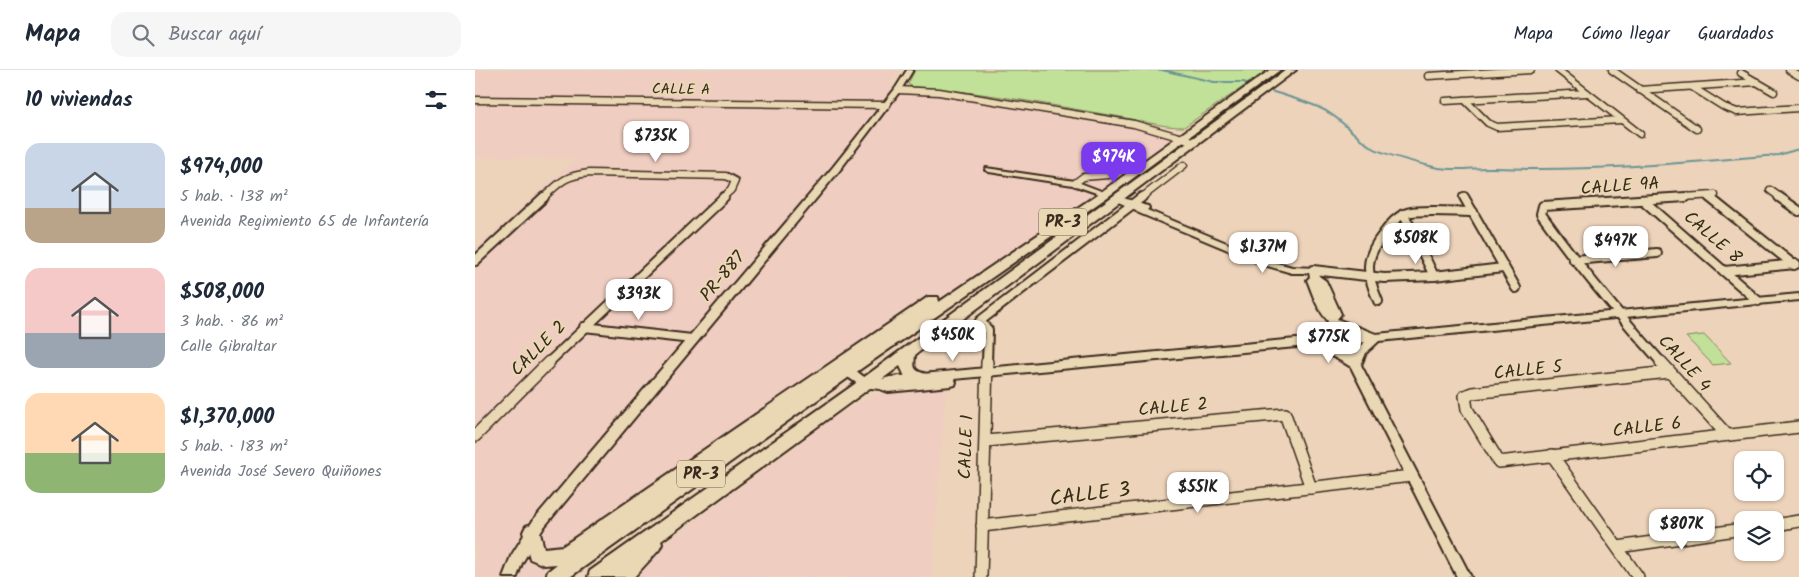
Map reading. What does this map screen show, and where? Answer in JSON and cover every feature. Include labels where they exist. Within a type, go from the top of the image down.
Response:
[{"type":"main road","name":"PR-3","points":[[555,577],[962,280],[1014,255],[1105,194],[1276,70]]},
{"type":"main road","name":"PR-3","points":[[597,577],[874,384],[908,353],[1119,199],[1291,70]]},
{"type":"main road","points":[[908,353],[907,369],[911,375],[921,378]]},
{"type":"main road","points":[[532,532],[536,553],[547,558],[569,552],[843,368]]},
{"type":"main road","points":[[620,577],[636,563],[668,526]]},
{"type":"street","name":"PR-887","points":[[510,577],[516,560],[532,532],[836,169],[899,90],[909,70]]},
{"type":"street","points":[[1427,76],[1451,72],[1531,70]]},
{"type":"street","points":[[1558,70],[1639,134]]},
{"type":"street","points":[[1612,70],[1697,129]]},
{"type":"street","points":[[1789,70],[1799,76]]},
{"type":"street","points":[[1741,73],[1774,92]]},
{"type":"street","points":[[1639,90],[1757,82]]},
{"type":"street","points":[[1692,87],[1724,107],[1737,112],[1799,108]]},
{"type":"street","points":[[899,90],[939,92],[1133,124],[1196,142]]},
{"type":"street","points":[[1445,101],[1587,93]]},
{"type":"street","name":"CALLE A","points":[[475,100],[887,105]]},
{"type":"street","points":[[1465,100],[1488,123],[1497,127],[1621,120]]},
{"type":"street","points":[[1075,183],[1083,177],[1108,175],[1137,155]]},
{"type":"street","points":[[1135,206],[1184,165]]},
{"type":"street","points":[[989,170],[1075,183],[1105,194]]},
{"type":"street","name":"CALLE 2","points":[[475,261],[561,181],[571,175],[589,173],[726,176],[735,181],[731,190],[584,327],[475,436]]},
{"type":"street","points":[[1770,190],[1799,211]]},
{"type":"street","name":"CALLE 9A","points":[[1541,214],[1543,206],[1711,195],[1796,264]]},
{"type":"street","points":[[1464,196],[1516,288]]},
{"type":"street","points":[[1119,199],[1142,211],[1163,217],[1292,270],[1302,269],[1314,275],[1369,275],[1384,278],[1434,276],[1503,268]]},
{"type":"street","name":"CALLE 8","points":[[1644,200],[1758,301]]},
{"type":"street","name":"CALLE 1","points":[[981,577],[988,330],[980,321],[1135,206]]},
{"type":"street","points":[[1378,301],[1371,286],[1368,261],[1373,246],[1389,226],[1403,214],[1409,212],[1473,212]]},
{"type":"street","points":[[1403,214],[1412,230]]},
{"type":"street","name":"CALLE 4","points":[[1541,214],[1574,260],[1618,314],[1727,435]]},
{"type":"street","points":[[1418,243],[1434,276]]},
{"type":"street","points":[[1574,260],[1657,253]]},
{"type":"street","points":[[1724,271],[1796,264]]},
{"type":"street","points":[[1314,275],[1312,280],[1327,305],[1327,314],[1333,320],[1462,577]]},
{"type":"street","points":[[874,384],[921,378],[987,375],[1218,357],[1343,341],[1799,297]]},
{"type":"street","points":[[1333,320],[1376,338]]},
{"type":"street","points":[[1308,345],[1329,330],[1333,320]]},
{"type":"street","points":[[584,327],[692,339]]},
{"type":"street","points":[[1356,365],[1362,351],[1376,338]]},
{"type":"street","points":[[1308,345],[1339,354],[1356,365]]},
{"type":"street","points":[[843,368],[874,384],[888,388],[987,375]]},
{"type":"street","name":"CALLE 5","points":[[1499,462],[1467,409],[1465,396],[1472,393],[1669,372]]},
{"type":"street","name":"CALLE 2","points":[[986,441],[1285,414],[1311,488]]},
{"type":"street","name":"CALLE 6","points":[[1499,462],[1799,427]]},
{"type":"street","points":[[1551,455],[1638,577]]},
{"type":"street","name":"CALLE 3","points":[[982,526],[1411,476]]},
{"type":"street","points":[[1784,523],[1799,521]]},
{"type":"street","points":[[1618,547],[1734,530]]},
{"type":"shaded area","points":[[475,70],[899,70],[889,86],[1132,127],[1175,141],[560,577],[475,577],[475,250],[575,159],[475,157]]},
{"type":"shaded area","points":[[946,384],[932,577],[623,577],[651,553],[841,412],[867,399],[893,390]]},
{"type":"green space","points":[[915,70],[1268,70],[1184,127],[1176,127],[1036,102],[913,87],[908,84]]},
{"type":"green space","points":[[1704,335],[1731,363],[1713,365],[1686,337]]},
{"type":"waterway","points":[[1162,70],[1214,82],[1243,82],[1263,88]]},
{"type":"waterway","points":[[1268,90],[1306,102],[1326,111],[1373,148],[1393,156],[1442,168],[1565,169],[1636,166],[1778,155],[1799,149]]}]
